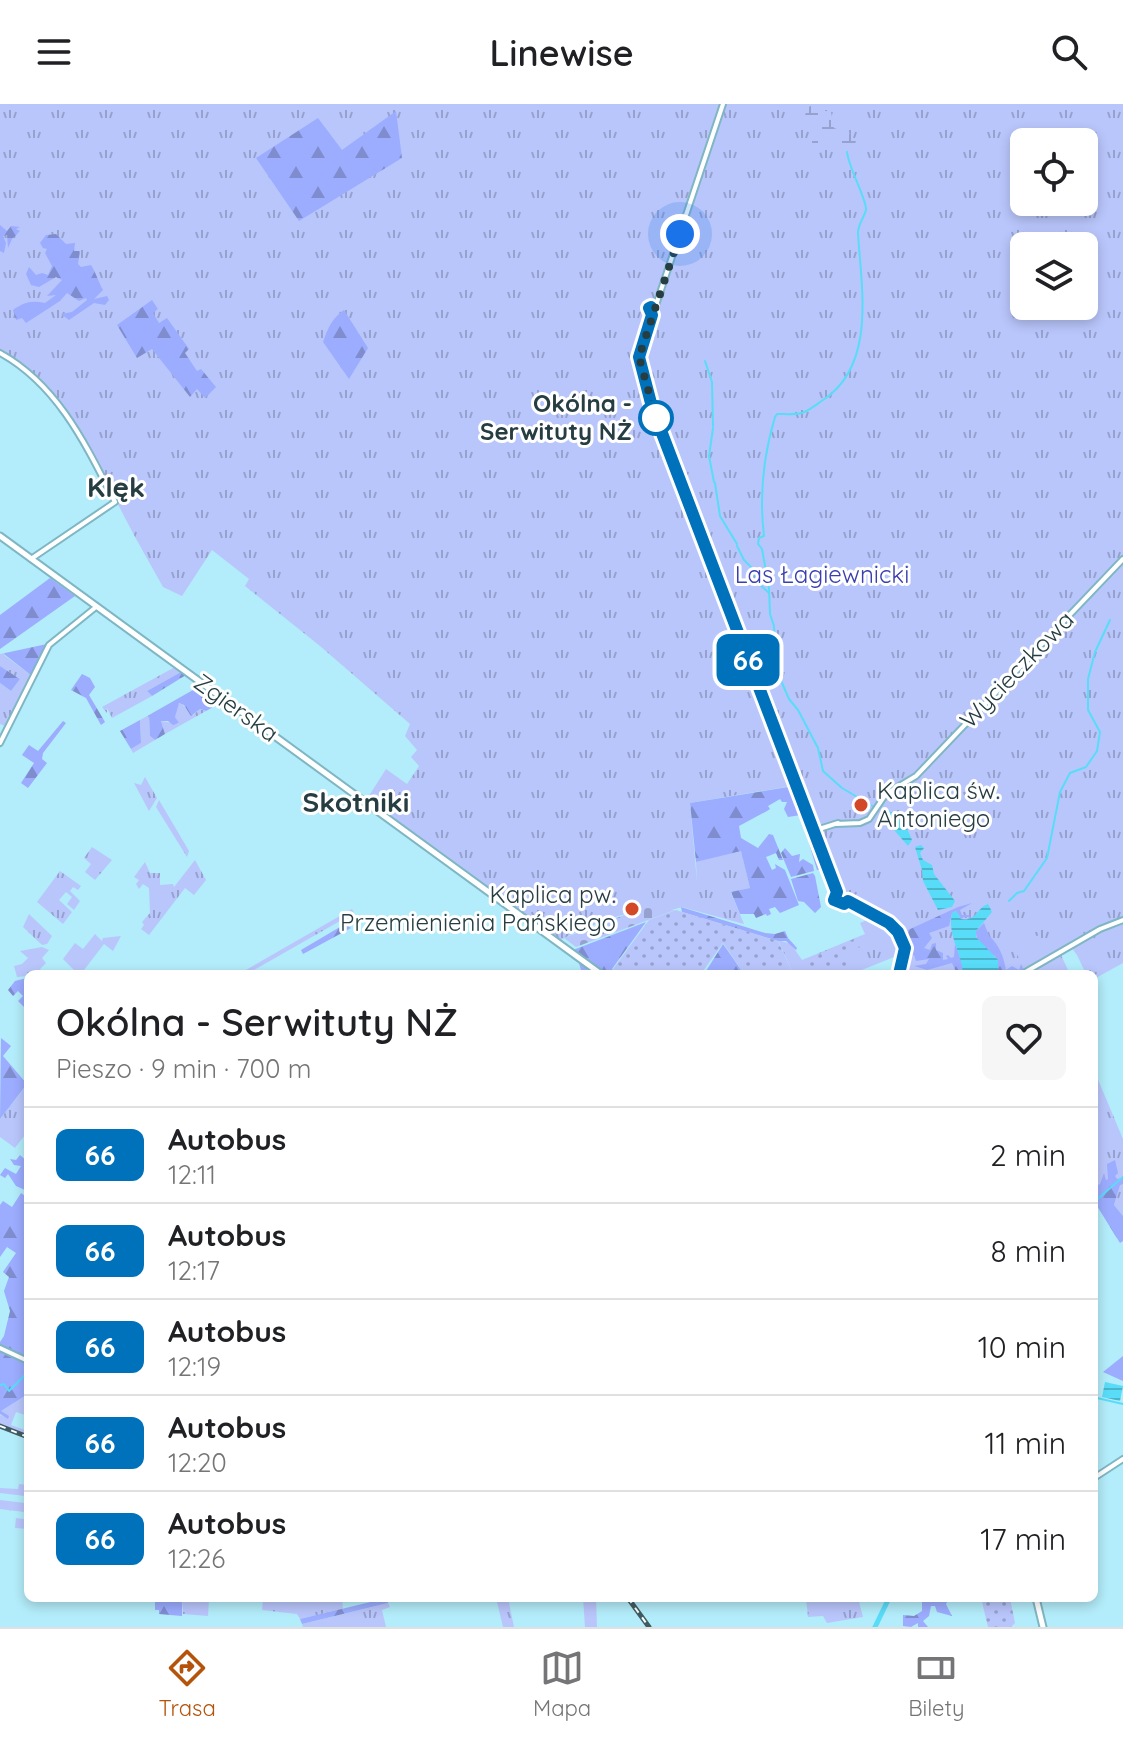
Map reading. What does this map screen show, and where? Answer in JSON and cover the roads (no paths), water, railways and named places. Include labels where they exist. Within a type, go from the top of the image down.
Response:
[{"type":"main road","name":"Zgierska","points":[[0,536],[596,970]]},
{"type":"main road","points":[[1037,1602],[1043,1627]]},
{"type":"street","points":[[723,104],[639,361],[653,412],[839,894],[890,924],[901,936],[905,952],[900,970]]},
{"type":"street","points":[[0,353],[20,364],[55,398],[84,442],[115,502],[31,559]]},
{"type":"street","name":"Wycieczkowa","points":[[813,831],[865,820],[872,814],[884,792],[909,781],[1123,559]]},
{"type":"street","points":[[0,743],[50,643],[96,607]]},
{"type":"street","points":[[1029,970],[1100,929],[1123,920]]},
{"type":"street","points":[[2,1349],[24,1359]]},
{"type":"street","points":[[1098,1475],[1123,1459]]},
{"type":"waterway","points":[[847,152],[866,210],[858,233],[862,300],[859,346],[852,367],[840,385],[823,400],[802,413],[777,414],[775,417],[763,476],[764,536],[759,538],[758,544],[762,549],[769,588],[779,676],[789,699],[818,748],[823,771],[842,788],[874,807]]},
{"type":"waterway","points":[[705,361],[712,382],[713,426]]},
{"type":"waterway","points":[[713,428],[709,456],[714,482]]},
{"type":"waterway","points":[[715,483],[720,516],[737,544]]},
{"type":"waterway","points":[[737,546],[759,584],[769,593]]},
{"type":"waterway","points":[[1009,901],[1024,891],[1047,858],[1060,792],[1070,773],[1086,767],[1097,751],[1100,732],[1088,710],[1088,679],[1095,652],[1110,620]]},
{"type":"waterway","points":[[1098,1199],[1123,1177]]},
{"type":"waterway","points":[[0,1385],[4,1384],[9,1391],[24,1376]]},
{"type":"waterway","points":[[1098,1398],[1123,1404]]},
{"type":"waterway","points":[[875,1627],[887,1602]]},
{"type":"railway","points":[[0,1426],[24,1435]]},
{"type":"railway","points":[[631,1602],[649,1627]]},
{"type":"place","name":"Okólna - Serwituty NŻ","points":[[656,418]]},
{"type":"place","name":"Kaplica św. Antoniego","points":[[861,805]]},
{"type":"place","name":"Kaplica pw. Przemienienia Pańskiego","points":[[632,909]]},
{"type":"district","name":"Klęk","points":[[116,487]]},
{"type":"district","name":"Skotniki","points":[[356,802]]},
{"type":"park label","name":"Las Łagiewnicki","points":[[822,575]]}]
